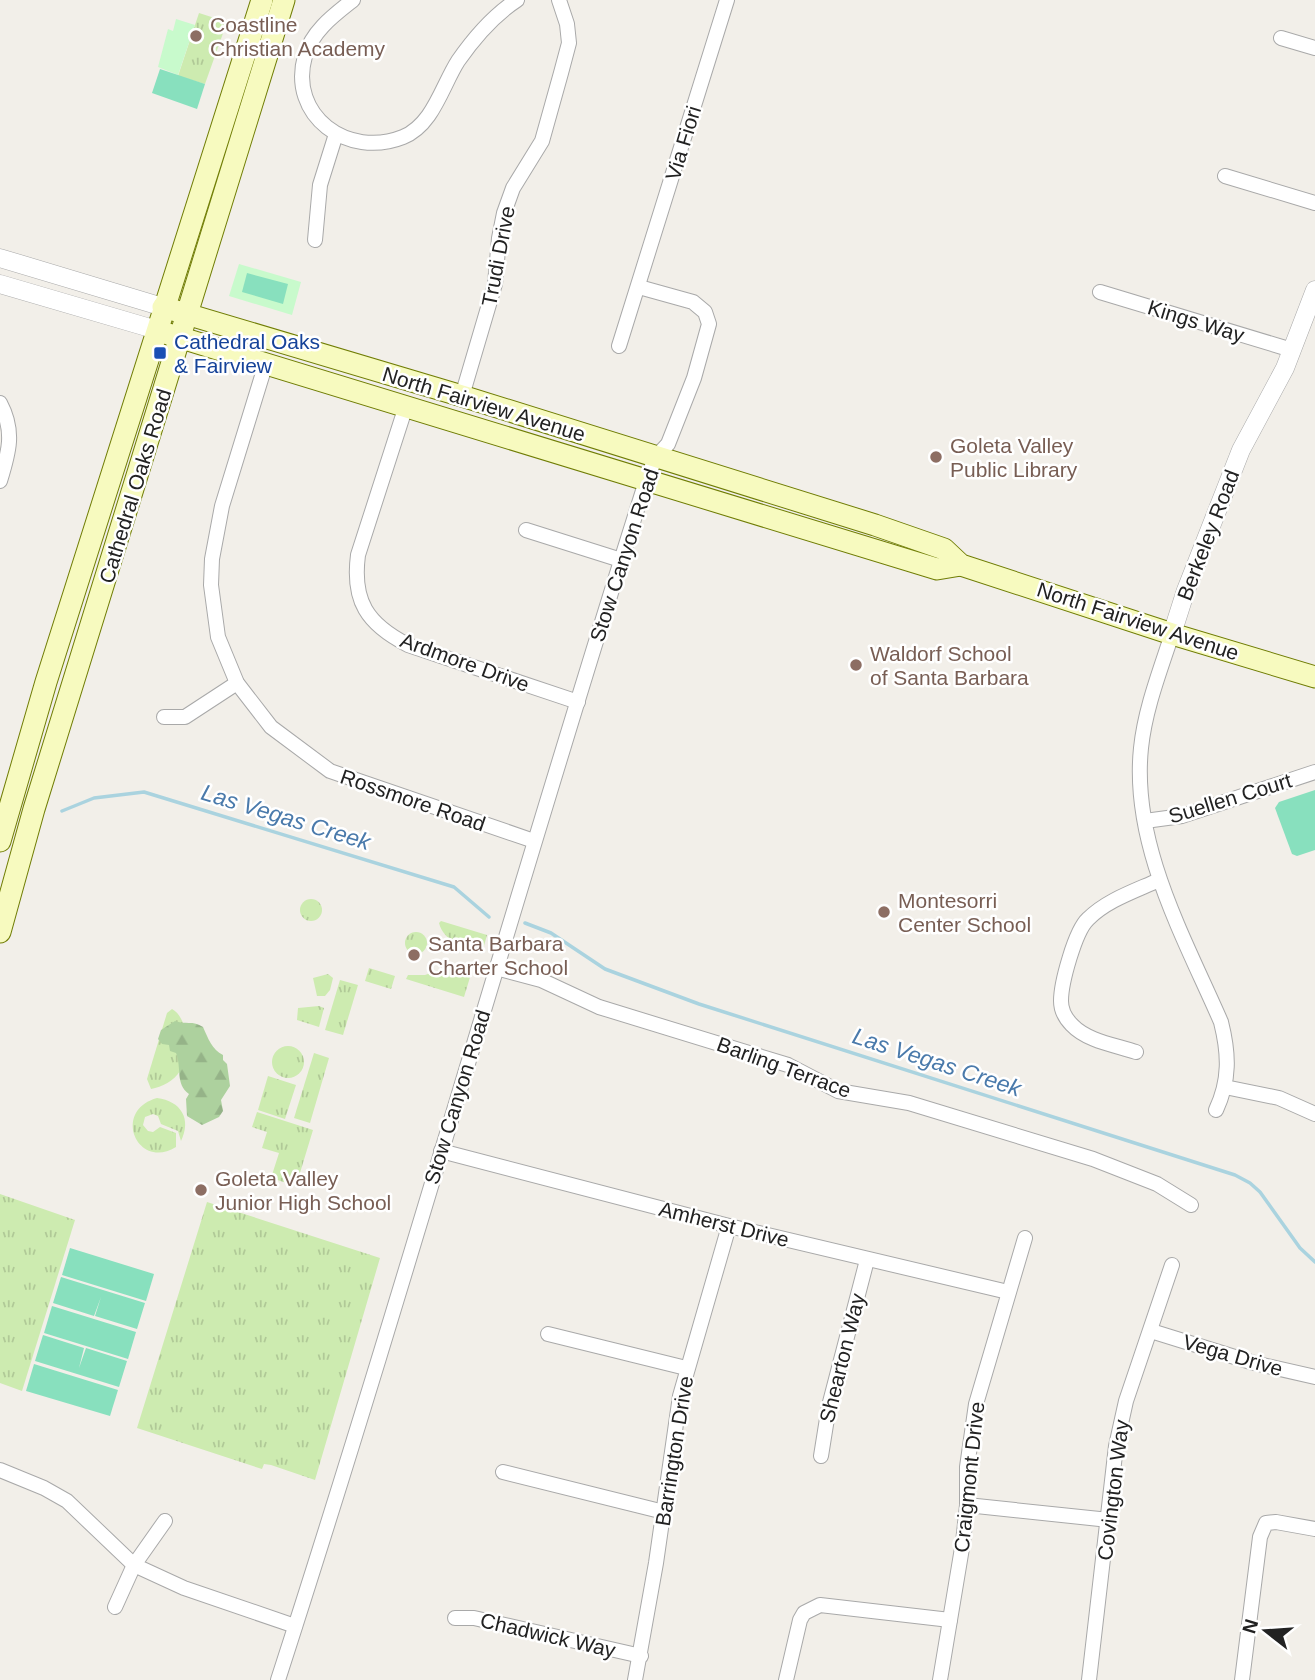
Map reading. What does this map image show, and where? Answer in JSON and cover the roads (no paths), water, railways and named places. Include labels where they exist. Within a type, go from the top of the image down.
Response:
[{"type":"main road","name":"Cathedral Oaks Road","points":[[0,841],[46,682],[262,0]]},
{"type":"main road","name":"Cathedral Oaks Road","points":[[0,932],[34,809],[284,0]]},
{"type":"main road","name":"North Fairview Avenue","points":[[163,307],[875,524],[944,549],[961,565],[1172,634],[1315,677]]},
{"type":"main road","name":"North Fairview Avenue","points":[[157,330],[937,569],[961,565]]},
{"type":"street","points":[[353,0],[321,27],[310,44],[302,73],[303,88],[309,106],[321,123],[336,134],[358,142],[373,143],[405,136],[422,123],[475,39],[517,0]]},
{"type":"street","name":"Trudi Drive","points":[[462,396],[495,284],[504,213],[513,188],[542,141],[562,73],[569,43],[567,24],[559,0]]},
{"type":"street","name":"Via Fiori","points":[[619,346],[727,0]]},
{"type":"street","points":[[1281,38],[1315,48]]},
{"type":"street","points":[[316,240],[320,185],[336,134]]},
{"type":"street","points":[[1225,176],[1315,203]]},
{"type":"street","name":"North Fairview Avenue","points":[[0,258],[163,307]]},
{"type":"street","name":"North Fairview Avenue","points":[[0,284],[157,330]]},
{"type":"street","name":"Stow Canyon Road","points":[[278,1680],[647,478],[656,457],[668,444],[708,333],[708,318],[700,306],[639,287]]},
{"type":"street","name":"Berkeley Road","points":[[1216,1110],[1225,1087],[1228,1064],[1221,1022],[1159,880],[1145,821],[1141,790],[1141,748],[1148,711],[1186,590],[1241,450],[1255,420],[1276,386],[1315,290]]},
{"type":"street","name":"Kings Way","points":[[1100,292],[1292,350]]},
{"type":"street","name":"Rossmore Road","points":[[266,363],[222,506],[212,559],[211,585],[218,636],[237,683],[271,727],[330,771],[534,841]]},
{"type":"street","points":[[0,402],[7,416],[10,448],[0,481]]},
{"type":"street","name":"Ardmore Drive","points":[[406,405],[358,555],[355,575],[357,592],[363,607],[388,634],[408,645],[578,702]]},
{"type":"street","points":[[526,530],[621,560]]},
{"type":"street","points":[[164,718],[185,717],[237,683]]},
{"type":"street","name":"Suellen Court","points":[[1145,821],[1182,817],[1315,772]]},
{"type":"street","points":[[1136,1052],[1095,1039],[1073,1027],[1064,1016],[1062,991],[1077,934],[1085,920],[1110,903],[1159,880]]},
{"type":"street","name":"Barling Terrace","points":[[496,968],[541,980],[599,1007],[788,1065],[838,1091],[909,1103],[1093,1159],[1157,1184],[1191,1205]]},
{"type":"street","points":[[1225,1087],[1279,1098],[1315,1114]]},
{"type":"street","name":"Amherst Drive","points":[[440,1151],[729,1226],[1008,1292]]},
{"type":"street","name":"Barrington Drive","points":[[635,1680],[664,1512],[680,1396],[729,1226]]},
{"type":"street","name":"Craigmont Drive","points":[[940,1680],[967,1505],[967,1467],[976,1404],[1025,1238]]},
{"type":"street","name":"Shearton Way","points":[[821,1456],[829,1406],[867,1260]]},
{"type":"street","name":"Covington Way","points":[[1089,1680],[1116,1446],[1126,1401],[1171,1265]]},
{"type":"street","name":"Vega Drive","points":[[1151,1331],[1254,1363],[1315,1377]]},
{"type":"street","points":[[548,1335],[687,1368]]},
{"type":"street","points":[[0,1470],[44,1488],[67,1502],[134,1565],[184,1588],[295,1626]]},
{"type":"street","points":[[503,1472],[664,1512]]},
{"type":"street","points":[[967,1505],[1109,1520]]},
{"type":"street","points":[[115,1607],[134,1565],[165,1521]]},
{"type":"street","points":[[1242,1680],[1260,1537],[1265,1523],[1276,1522],[1315,1529]]},
{"type":"street","points":[[786,1680],[800,1620],[798,1610],[820,1605],[950,1620]]},
{"type":"street","name":"Chadwick Way","points":[[455,1618],[474,1618],[641,1656]]},
{"type":"waterway","name":"Las Vegas Creek","points":[[62,811],[94,798],[144,792],[454,887],[489,917]]},
{"type":"waterway","name":"Las Vegas Creek","points":[[525,923],[551,933],[605,969],[699,1004],[1235,1175],[1260,1192],[1300,1248],[1315,1262]]},
{"type":"place","name":"Coastline Christian Academy","points":[[196,36]]},
{"type":"place","name":"Cathedral Oaks & Fairview","points":[[160,353]]},
{"type":"place","name":"Goleta Valley Public Library","points":[[936,457]]},
{"type":"place","name":"Waldorf School of Santa Barbara","points":[[856,665]]},
{"type":"place","name":"Montesorri Center School","points":[[884,912]]},
{"type":"place","name":"Santa Barbara Charter School","points":[[414,955]]},
{"type":"place","name":"Goleta Valley Junior High School","points":[[201,1190]]}]
